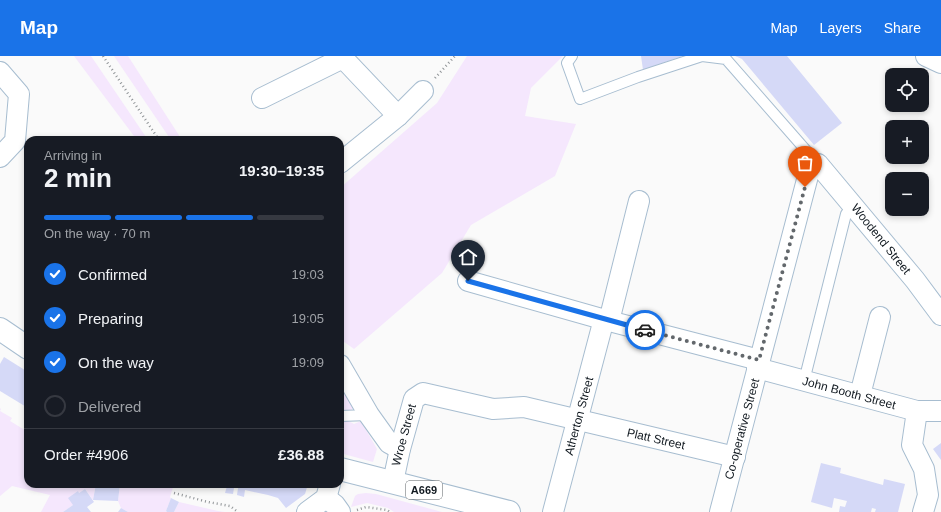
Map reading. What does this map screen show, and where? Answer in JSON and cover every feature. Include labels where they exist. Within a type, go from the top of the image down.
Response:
[{"type":"main road","points":[[0,328],[24,345]]},
{"type":"main road","name":"A669","points":[[344,471],[509,512]]},
{"type":"street","points":[[926,56],[941,63]]},
{"type":"street","points":[[262,98],[342,57],[398,116]]},
{"type":"street","points":[[0,72],[19,94],[14,141],[0,157]]},
{"type":"street","points":[[344,160],[398,116],[423,91]]},
{"type":"street","name":"Woodend Street","points":[[818,164],[915,280],[941,315]]},
{"type":"street","name":"Co-operative Street","points":[[720,512],[809,172],[818,164]]},
{"type":"street","name":"Atherton Street","points":[[553,512],[639,201]]},
{"type":"street","name":"John Booth Street","points":[[468,281],[758,364],[795,378],[917,411],[941,411]]},
{"type":"street","points":[[851,393],[880,317]]},
{"type":"street","points":[[344,372],[369,415],[389,443],[400,449]]},
{"type":"street","name":"Platt Street","points":[[423,393],[493,409],[524,407],[735,457]]},
{"type":"street","name":"Wroe Street","points":[[393,482],[400,449],[414,399],[423,393]]},
{"type":"street","points":[[917,411],[912,444],[924,469],[928,495],[923,512]]},
{"type":"street","points":[[306,512],[328,491],[340,512]]},
{"type":"lane","points":[[572,56],[567,63],[580,99],[638,77],[702,56],[726,60],[818,164]]},
{"type":"lane","points":[[795,378],[846,214],[853,205]]},
{"type":"lane","points":[[344,416],[369,415]]},
{"type":"path","points":[[104,56],[156,136]]},
{"type":"path","points":[[423,91],[455,56]]},
{"type":"path","points":[[174,493],[230,506],[238,512]]},
{"type":"path","points":[[351,512],[366,507],[389,511]]},
{"type":"shaded area","points":[[74,56],[91,56],[145,136],[134,136]]},
{"type":"shaded area","points":[[114,56],[128,56],[179,136],[168,136]]},
{"type":"shaded area","points":[[467,56],[563,56],[531,88],[525,116],[576,124],[555,176],[471,225],[442,273],[354,349],[344,342],[344,184],[437,103]]},
{"type":"shaded area","points":[[344,390],[354,409],[344,412]]},
{"type":"shaded area","points":[[0,411],[12,418],[10,421],[24,430],[24,488],[95,488],[93,500],[85,489],[79,493],[78,492],[73,505],[63,512],[41,512],[50,495],[12,486],[0,496]]},
{"type":"shaded area","points":[[344,419],[354,424],[361,421],[377,449],[373,462],[344,454]]},
{"type":"shaded area","points":[[120,488],[173,488],[166,511],[167,512],[128,512],[121,508],[118,501]]},
{"type":"shaded area","points":[[366,493],[376,494],[442,512],[394,512],[388,508],[367,503],[351,507],[355,496]]},
{"type":"shaded area","points":[[179,502],[218,511],[225,512],[174,512]]},
{"type":"building","points":[[641,56],[683,56],[643,70]]},
{"type":"building","points":[[735,56],[787,56],[842,123],[814,145],[742,59]]},
{"type":"building","points":[[4,357],[24,370],[24,406],[0,391],[0,364]]},
{"type":"building","points":[[941,443],[941,460],[933,449]]},
{"type":"building","points":[[821,463],[841,468],[840,473],[883,485],[884,479],[905,484],[898,512],[875,512],[876,509],[872,508],[871,512],[839,512],[840,506],[845,507],[847,501],[834,498],[832,508],[811,502]]},
{"type":"building","points":[[95,488],[120,488],[118,501],[93,500]]},
{"type":"building","points":[[226,488],[234,488],[233,494],[225,493]]},
{"type":"building","points":[[238,488],[307,488],[305,494],[286,508],[278,498],[268,495],[245,490],[244,497],[237,495]]},
{"type":"building","points":[[85,489],[94,502],[87,507],[91,512],[63,512],[73,505],[68,498],[78,491],[79,493]]},
{"type":"building","points":[[171,498],[179,502],[174,512],[167,512],[166,511]]},
{"type":"building","points":[[121,508],[128,512],[118,512]]},
{"type":"way so far","points":[[645,330],[759,360],[805,187]]},
{"type":"route","points":[[468,281],[645,330]]}]
